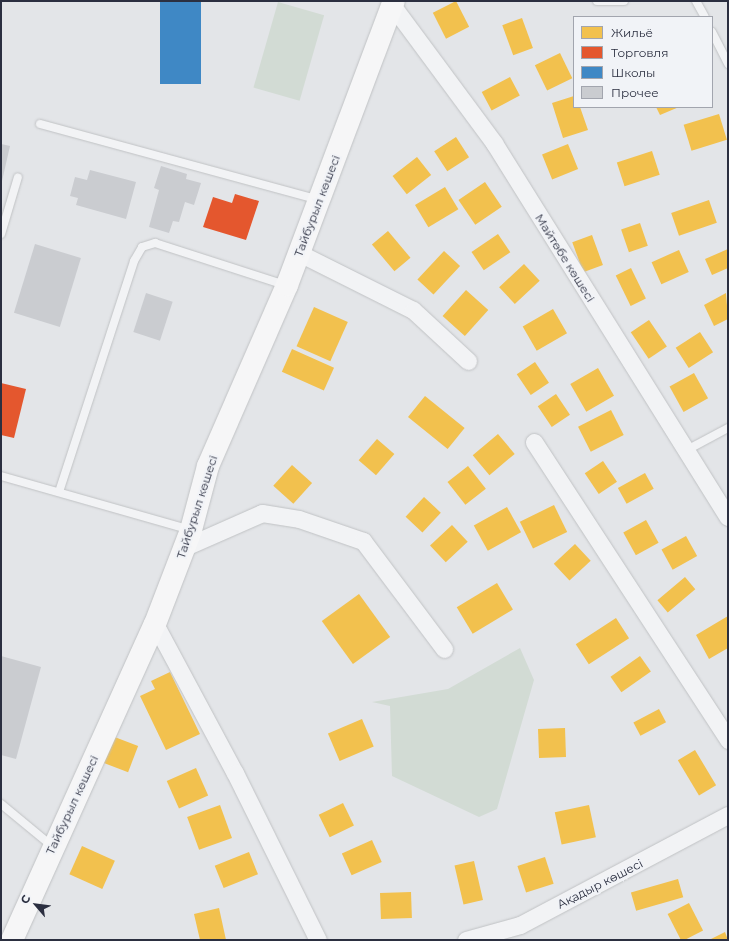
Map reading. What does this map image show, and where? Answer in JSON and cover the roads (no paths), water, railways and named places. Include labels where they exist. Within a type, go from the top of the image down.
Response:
[{"type":"main road","name":"Тайбурыл көшесі","points":[[12,940],[155,624],[188,539],[208,466],[288,285],[393,3]]},
{"type":"street","name":"Майтөбе көшесі","points":[[393,3],[494,143],[684,451],[728,517]]},
{"type":"street","points":[[299,253],[413,310],[468,361]]},
{"type":"street","points":[[534,442],[728,740]]},
{"type":"street","points":[[188,539],[262,513],[299,519],[363,541],[444,649]]},
{"type":"street","points":[[155,624],[235,773],[318,940]]},
{"type":"street","name":"Ақадыр көшесі","points":[[466,940],[520,925],[728,815]]},
{"type":"lane","points":[[597,1],[624,1]]},
{"type":"lane","points":[[696,1],[704,16]]},
{"type":"lane","points":[[713,34],[728,64]]},
{"type":"lane","points":[[40,124],[320,200]]},
{"type":"lane","points":[[1,234],[18,177]]},
{"type":"lane","points":[[59,492],[134,261],[142,247],[155,243],[288,285]]},
{"type":"lane","points":[[684,451],[728,428]]},
{"type":"lane","points":[[1,476],[59,492],[188,539]]},
{"type":"lane","points":[[1,804],[53,847]]}]
